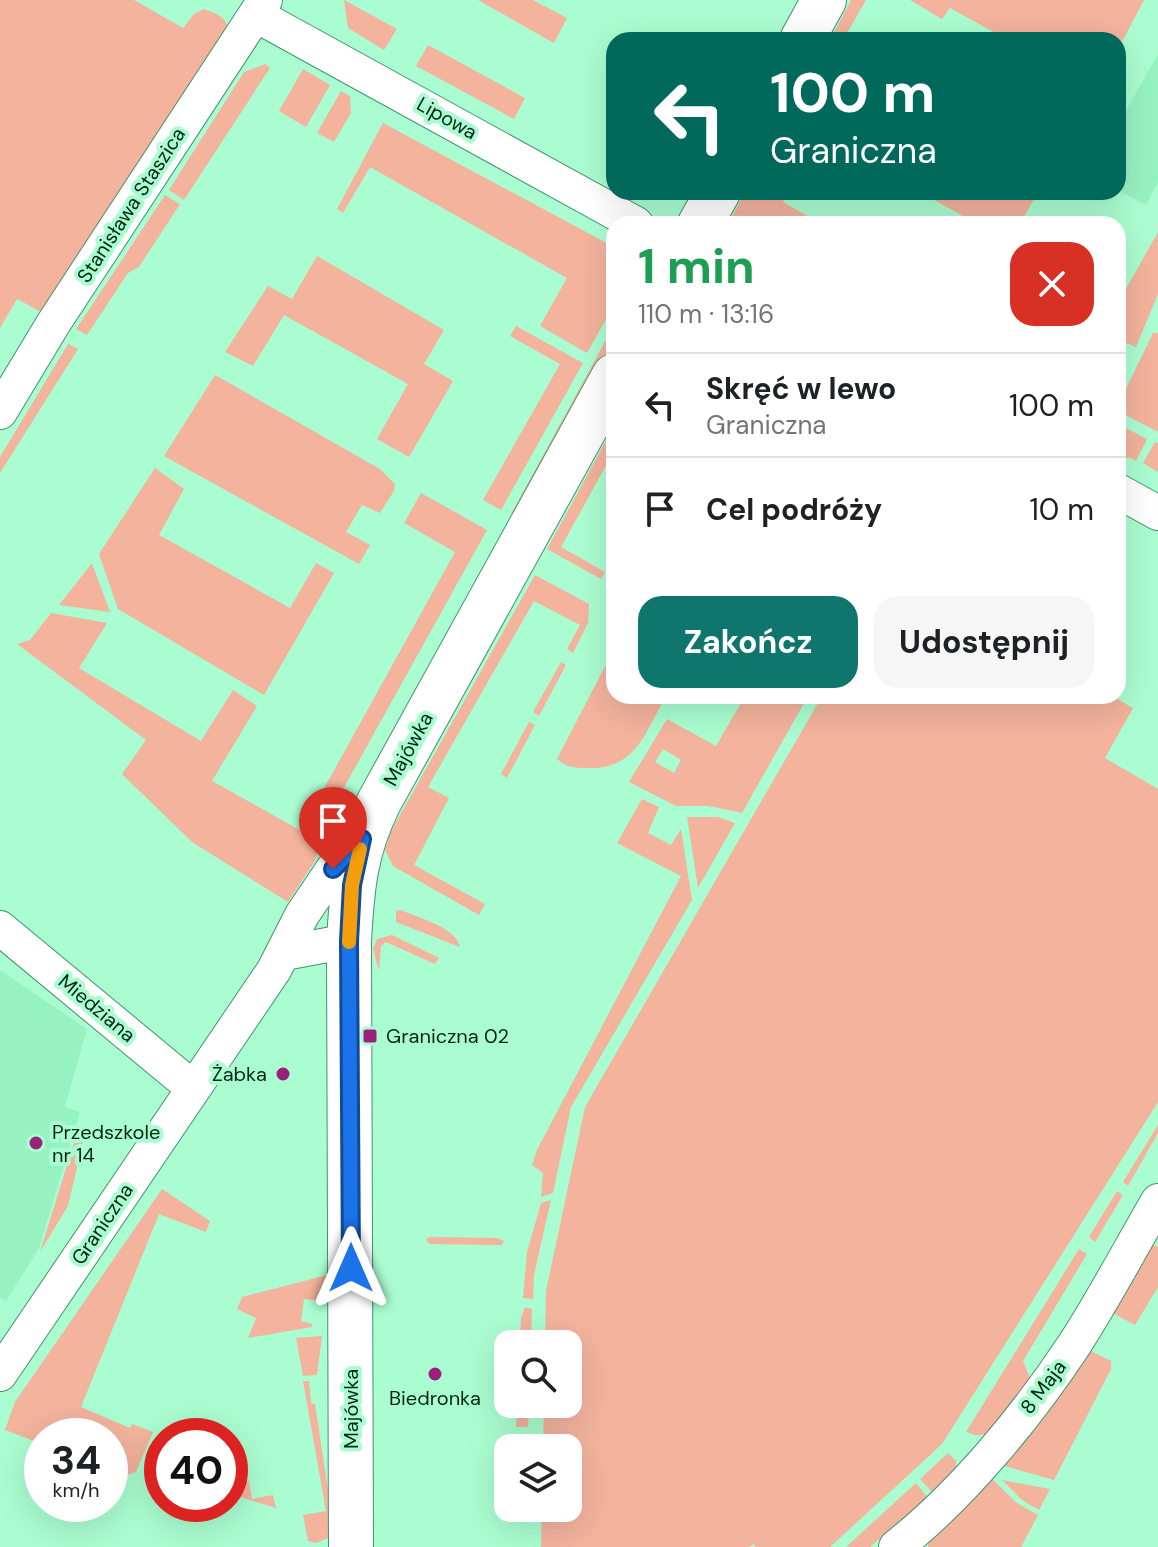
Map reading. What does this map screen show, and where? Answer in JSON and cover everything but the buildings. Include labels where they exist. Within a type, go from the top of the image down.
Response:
[{"type":"street","points":[[806,32],[824,0]]},
{"type":"street","name":"Lipowa","points":[[260,7],[622,216]]},
{"type":"street","name":"Stanisława Staszica","points":[[0,412],[53,324],[260,7]]},
{"type":"street","name":"Majówka","points":[[351,1547],[349,941],[352,885],[362,839],[379,802],[606,391]]},
{"type":"street","points":[[1126,495],[1158,513]]},
{"type":"street","name":"Graniczna","points":[[0,1374],[284,953],[302,915],[325,881],[362,839]]},
{"type":"street","name":"Miedziana","points":[[0,928],[193,1088]]},
{"type":"street","points":[[284,953],[349,941]]},
{"type":"street","name":"8 Maja","points":[[896,1547],[967,1479],[1037,1397],[1074,1345],[1158,1201]]},
{"type":"shaded area","points":[[0,0],[134,0],[183,28],[194,14],[204,9],[224,19],[228,32],[43,313],[17,299],[0,328]]},
{"type":"shaded area","points":[[344,0],[397,29],[384,50],[348,28]]},
{"type":"shaded area","points":[[478,0],[533,0],[567,18],[554,43]]},
{"type":"shaded area","points":[[851,0],[866,0],[848,32],[834,32]]},
{"type":"shaded area","points":[[910,0],[1144,0],[1126,34],[994,32],[950,8],[942,19]]},
{"type":"shaded area","points":[[428,45],[525,98],[514,119],[416,66]]},
{"type":"shaded area","points":[[1158,54],[1158,182],[1146,205],[1126,194],[1126,111]]},
{"type":"shaded area","points":[[265,64],[270,68],[184,200],[169,190],[244,72]]},
{"type":"shaded area","points":[[303,69],[330,85],[306,127],[279,111]]},
{"type":"shaded area","points":[[341,91],[350,96],[351,113],[334,142],[317,133]]},
{"type":"shaded area","points":[[383,123],[606,243],[606,319],[587,353],[540,326],[567,278],[370,167],[343,213],[337,209]]},
{"type":"shaded area","points":[[165,195],[180,204],[139,267],[128,273],[87,335],[76,329]]},
{"type":"shaded area","points":[[741,200],[784,200],[808,216],[732,216]]},
{"type":"shaded area","points":[[934,200],[1034,200],[1024,216],[963,216]]},
{"type":"shaded area","points":[[1158,232],[1158,294],[1136,347],[1126,343],[1126,289]]},
{"type":"shaded area","points":[[317,256],[444,330],[424,364],[453,381],[409,457],[377,439],[408,384],[284,315],[253,366],[225,352],[268,286],[292,299]]},
{"type":"shaded area","points":[[516,326],[583,363],[501,510],[483,500],[560,364],[510,336]]},
{"type":"shaded area","points":[[1153,333],[1158,333],[1158,432],[1126,415],[1126,389]]},
{"type":"shaded area","points":[[606,340],[606,359],[521,512],[511,514]]},
{"type":"shaded area","points":[[68,344],[78,349],[0,473],[0,457]]},
{"type":"shaded area","points":[[215,375],[380,469],[395,484],[380,513],[362,505],[346,532],[370,545],[359,564],[164,456]]},
{"type":"shaded area","points":[[1126,428],[1147,439],[1136,461],[1128,457],[1126,459]]},
{"type":"shaded area","points":[[606,441],[606,465],[561,547],[605,572],[601,579],[547,549]]},
{"type":"shaded area","points":[[1155,442],[1158,443],[1158,472],[1143,463]]},
{"type":"shaded area","points":[[155,468],[184,489],[159,535],[290,608],[316,563],[334,573],[264,695],[118,609],[99,554]]},
{"type":"shaded area","points":[[421,493],[487,530],[331,811],[316,803],[455,552],[404,523]]},
{"type":"shaded area","points":[[92,563],[110,612],[59,605]]},
{"type":"shaded area","points":[[535,575],[589,604],[588,623],[573,653],[567,649],[580,625],[534,601],[428,787],[449,798],[414,865],[485,904],[479,915],[393,866],[385,850],[391,831]]},
{"type":"shaded area","points":[[51,613],[107,623],[79,668],[201,741],[233,690],[257,706],[212,781],[314,838],[319,847],[315,861],[288,902],[192,842],[122,774],[146,740],[17,644],[30,640]]},
{"type":"shaded area","points":[[561,662],[566,665],[539,716],[533,712]]},
{"type":"shaded area","points":[[606,664],[606,704],[662,704],[637,747],[617,763],[583,768],[557,759]]},
{"type":"shaded area","points":[[740,704],[803,704],[742,813],[709,806],[676,806],[629,782],[667,719],[716,746]],"holes":[[[663,749],[681,760],[674,773],[655,762]]]},
{"type":"shaded area","points":[[817,704],[1126,704],[1133,708],[1105,758],[1158,789],[1158,1102],[942,1444],[830,1547],[756,1547],[753,1544],[749,1547],[541,1547],[542,1522],[582,1522],[582,1434],[543,1434],[544,1418],[582,1418],[582,1330],[545,1330],[546,1291],[585,1107]]},
{"type":"shaded area","points":[[529,722],[535,725],[507,778],[501,774]]},
{"type":"shaded area","points":[[642,799],[659,807],[648,833],[671,845],[681,829],[692,900],[571,1107],[553,1193],[541,1197],[543,1173],[532,1165],[537,1150],[681,876],[617,843]]},
{"type":"shaded area","points":[[687,817],[718,817],[735,823],[698,888]]},
{"type":"shaded area","points":[[401,910],[444,929],[457,940],[460,947],[396,922],[396,911]]},
{"type":"shaded area","points":[[392,935],[439,958],[435,964],[386,942],[381,946],[379,971],[373,949],[377,939]]},
{"type":"shaded area","name":"Przedszkole nr 14","points":[[0,970],[87,1029],[65,1107],[80,1112],[39,1248],[6,1301],[0,1297]]},
{"type":"shaded area","points":[[1158,1125],[1158,1133],[1128,1186],[1123,1182]]},
{"type":"shaded area","points":[[77,1133],[84,1137],[68,1206],[40,1252]]},
{"type":"shaded area","points":[[162,1189],[210,1221],[206,1232],[159,1214],[81,1407],[107,1418],[24,1418],[24,1437],[5,1430],[15,1402]]},
{"type":"shaded area","points":[[1117,1191],[1123,1195],[1095,1242],[1089,1237]]},
{"type":"shaded area","points":[[551,1200],[534,1275],[533,1299],[523,1298],[527,1252],[541,1203]]},
{"type":"shaded area","points":[[429,1237],[497,1238],[504,1241],[502,1245],[429,1244],[426,1240]]},
{"type":"shaded area","points":[[1147,1242],[1158,1247],[1158,1287],[1135,1325],[1109,1311]]},
{"type":"shaded area","points":[[1079,1249],[1087,1254],[1023,1361],[1030,1378],[991,1431],[980,1435],[966,1432]]},
{"type":"shaded area","points":[[331,1274],[328,1302],[304,1299],[301,1321],[312,1324],[312,1327],[248,1338],[256,1318],[237,1309],[242,1297]]},
{"type":"shaded area","points":[[525,1307],[532,1309],[531,1330],[521,1330]]},
{"type":"shaded area","points":[[322,1336],[317,1375],[303,1376],[296,1338]]},
{"type":"shaded area","points":[[1087,1349],[1111,1361],[1111,1369],[1054,1480],[1001,1465]]},
{"type":"shaded area","points":[[303,1381],[309,1381],[311,1403],[315,1404],[328,1490],[328,1538],[316,1543],[308,1541],[303,1515],[326,1511]]},
{"type":"shaded area","points":[[516,1418],[528,1418],[528,1427],[516,1427]]},
{"type":"shaded area","points":[[132,1424],[144,1429],[144,1453],[136,1472],[128,1475],[128,1427]]},
{"type":"shaded area","points":[[948,1453],[956,1461],[956,1469],[934,1494],[920,1479]]},
{"type":"shaded area","points":[[990,1477],[1017,1503],[1038,1515],[1021,1547],[928,1547],[929,1536]]},
{"type":"shaded area","points":[[1002,1480],[1050,1489],[1039,1510],[1022,1500]]},
{"type":"shaded area","points":[[248,1481],[252,1499],[273,1495],[276,1508],[248,1499]]},
{"type":"shaded area","points":[[916,1483],[928,1498],[870,1547],[846,1547]]},
{"type":"slow traffic","points":[[349,942],[352,885],[360,849]]},
{"type":"place","name":"Graniczna 02","points":[[370,1036]]},
{"type":"place","name":"Żabka","points":[[283,1074]]},
{"type":"place","name":"Przedszkole nr 14","points":[[36,1143]]},
{"type":"place","name":"Biedronka","points":[[435,1374]]},
{"type":"route","points":[[333,869],[362,839],[352,885],[349,941],[351,1268]]}]
